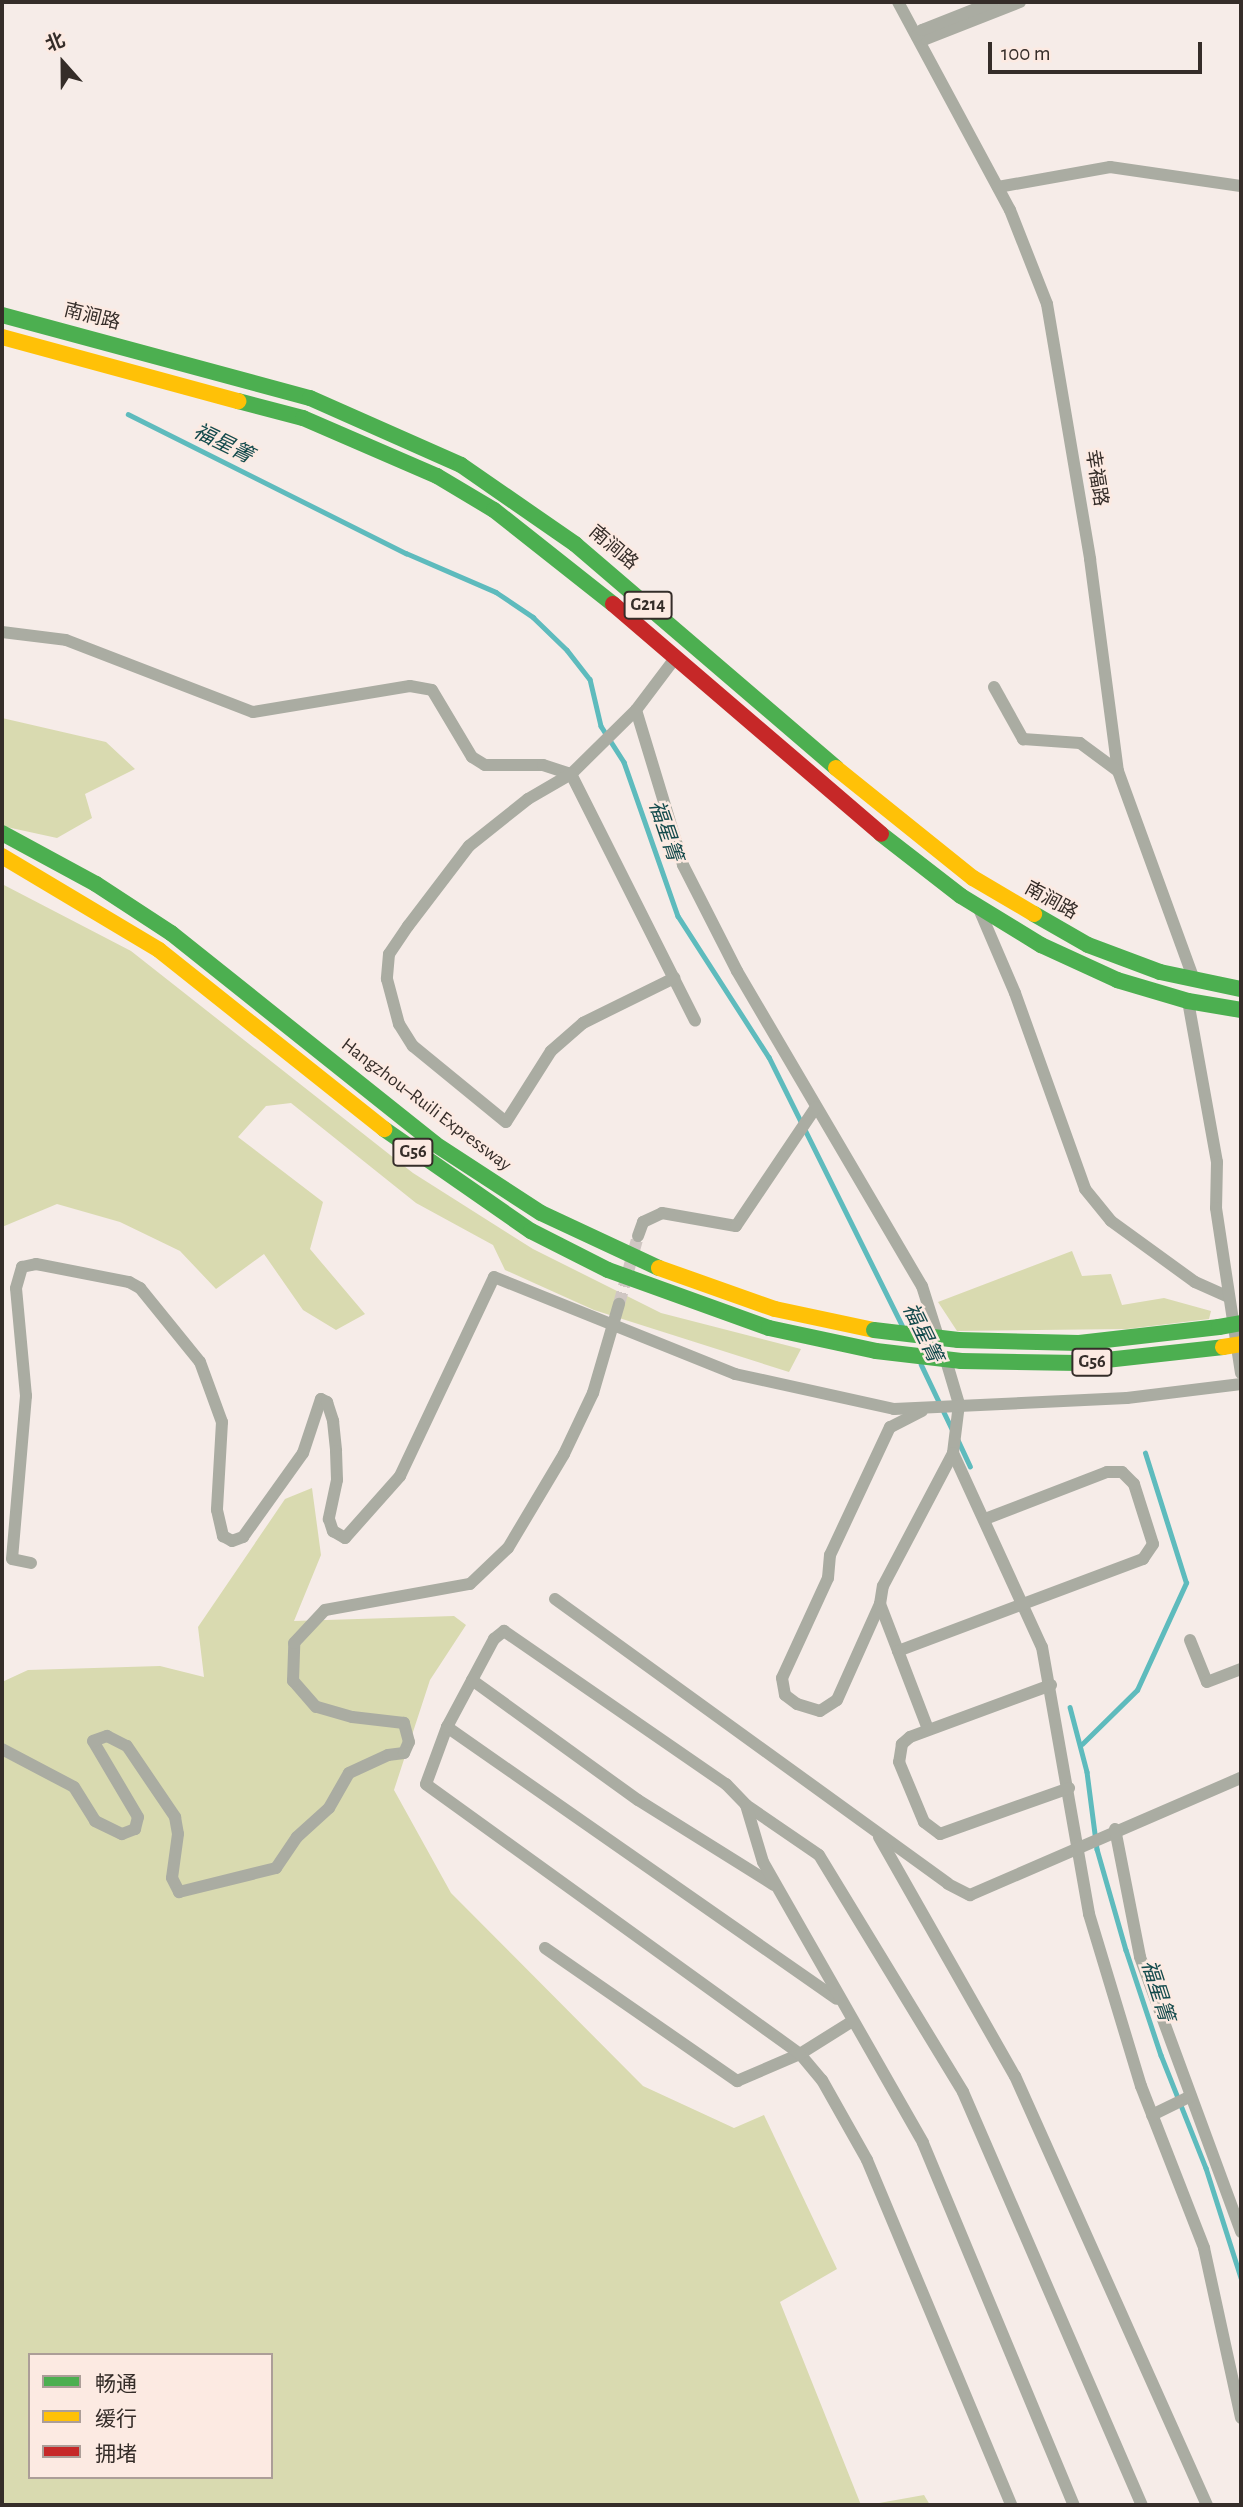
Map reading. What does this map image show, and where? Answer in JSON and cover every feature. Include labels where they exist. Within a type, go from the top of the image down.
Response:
[{"type":"highway","name":"南涧路","points":[[2,315],[259,382],[419,444],[539,516],[690,641],[890,814],[973,878],[1088,945],[1195,981],[1241,989]]},
{"type":"highway","name":"G214","points":[[2,337],[253,402],[410,463],[526,533],[676,657],[876,830],[978,907],[1079,964],[1188,1001],[1241,1010]]},
{"type":"highway","points":[[676,657],[690,641]]},
{"type":"highway","name":"Hangzhou–Ruili Expressway","points":[[2,833],[96,884],[171,933],[435,1144],[541,1213],[616,1251],[705,1287],[775,1309],[874,1330],[958,1340],[1079,1343],[1241,1323]]},
{"type":"highway","name":"G56","points":[[2,856],[159,950],[423,1160],[531,1231],[607,1270],[698,1306],[769,1328],[876,1351],[961,1361],[1079,1363],[1241,1344]]},
{"type":"street","name":"幸福路","points":[[898,2],[998,187],[1047,304],[1090,559],[1118,771],[1195,981]]},
{"type":"street","points":[[992,2],[922,30],[917,36],[926,39],[1020,2]]},
{"type":"street","points":[[998,187],[1110,167],[1241,186]]},
{"type":"street","points":[[2,632],[66,640],[253,712],[410,686],[432,690],[472,757],[485,765],[543,765],[571,774],[695,1021]]},
{"type":"street","points":[[674,978],[583,1023],[551,1051],[506,1122],[413,1046],[398,1024],[387,979],[389,954],[470,846],[528,799],[571,774],[602,746],[636,710],[676,657]]},
{"type":"street","points":[[994,687],[1023,739],[1080,743],[1118,771]]},
{"type":"street","points":[[636,710],[659,794],[703,911],[922,1286],[955,1405],[953,1453],[883,1586],[880,1604],[830,1707],[815,1710],[785,1695],[782,1678],[828,1578],[830,1555],[890,1427],[928,1408]]},
{"type":"street","points":[[978,907],[1015,993],[1085,1189],[1111,1221],[1195,1282],[1227,1296]]},
{"type":"street","points":[[1188,1001],[1217,1162],[1216,1208],[1227,1296],[1241,1373]]},
{"type":"street","points":[[638,1236],[643,1222],[662,1213],[736,1226],[797,1140],[816,1107]]},
{"type":"street","points":[[31,1563],[12,1559],[26,1396],[16,1288],[22,1267],[36,1264],[129,1282],[140,1288],[200,1362],[222,1422],[217,1510],[223,1536],[232,1541],[243,1537],[303,1453],[321,1399],[327,1402],[333,1421],[336,1451],[337,1480],[330,1519],[333,1531],[345,1538],[355,1528],[400,1476],[494,1277],[610,1327],[735,1374],[870,1405],[928,1408],[1127,1398],[1241,1384]]},
{"type":"street","points":[[2,1749],[74,1787],[94,1821],[122,1834],[135,1829],[138,1817],[93,1741],[107,1736],[127,1746],[176,1817],[178,1834],[172,1878],[179,1892],[276,1868],[296,1837],[330,1808],[349,1773],[388,1755],[404,1753],[410,1742],[404,1723],[352,1717],[316,1707],[293,1681],[294,1643],[325,1610],[470,1584],[508,1548],[564,1454],[593,1393],[610,1327],[619,1304]]},
{"type":"street","points":[[953,1453],[1042,1647],[1083,1846],[1088,1914],[1152,2115],[1204,2248],[1237,2378],[1241,2418]]},
{"type":"street","points":[[898,1651],[1147,1555],[1153,1535],[1134,1484],[1122,1472],[1107,1472],[985,1519]]},
{"type":"street","points":[[555,1599],[877,1833],[970,1895],[1111,1831],[1241,1778]]},
{"type":"street","points":[[880,1604],[928,1729]]},
{"type":"street","points":[[1012,2505],[867,2160],[822,2080],[800,2054],[426,1784],[447,1727],[494,1639],[504,1631],[726,1784],[746,1805],[819,1855],[963,2092],[1142,2505]]},
{"type":"street","points":[[1190,1640],[1207,1682],[1241,1669]]},
{"type":"street","points":[[472,1680],[638,1800],[777,1887]]},
{"type":"street","points":[[1051,1685],[928,1729],[905,1740],[898,1757],[923,1822],[934,1831],[949,1833],[1069,1788]]},
{"type":"street","points":[[447,1727],[840,2001]]},
{"type":"street","points":[[746,1805],[763,1862],[923,2143],[1074,2505]]},
{"type":"street","points":[[1111,1831],[1140,1957],[1241,2232]]},
{"type":"street","points":[[877,1833],[1014,2076],[1157,2403],[1207,2505]]},
{"type":"street","points":[[545,1948],[737,2081],[800,2054],[852,2022]]},
{"type":"street","points":[[1152,2115],[1190,2098]]},
{"type":"green space","points":[[2,718],[106,742],[135,769],[85,794],[92,818],[57,838],[2,826]]},
{"type":"green space","points":[[2,884],[131,951],[413,1173],[533,1249],[661,1313],[801,1349],[789,1372],[594,1310],[505,1270],[493,1245],[416,1203],[291,1103],[266,1106],[238,1137],[323,1202],[310,1249],[365,1314],[336,1330],[303,1310],[264,1254],[216,1289],[180,1251],[120,1222],[57,1204],[2,1227]]},
{"type":"green space","points":[[1072,1251],[1082,1276],[1111,1274],[1122,1305],[1164,1298],[1211,1311],[1209,1319],[1127,1329],[957,1331],[938,1302]]},
{"type":"green space","points":[[312,1488],[321,1555],[294,1621],[454,1616],[466,1625],[430,1680],[394,1790],[451,1893],[643,2086],[734,2128],[764,2115],[837,2269],[780,2302],[861,2505],[2,2505],[2,1682],[28,1670],[160,1666],[204,1677],[198,1627],[285,1499]]},
{"type":"green space","points":[[924,2495],[930,2505],[868,2505]]},
{"type":"waterway","name":"福星箐","points":[[128,414],[406,553],[496,592],[533,617],[567,650],[590,679],[601,726],[624,762],[678,916],[769,1057],[902,1325]]},
{"type":"waterway","name":"福星箐","points":[[921,1364],[952,1429]]},
{"type":"waterway","name":"福星箐","points":[[958,1440],[970,1466]]},
{"type":"waterway","points":[[1082,1744],[1137,1690],[1186,1583],[1145,1453]]},
{"type":"waterway","name":"福星箐","points":[[1070,1707],[1087,1772],[1097,1849],[1126,1950],[1161,2055],[1206,2168],[1241,2278]]},
{"type":"tunnel","points":[[619,1304],[638,1236]]},
{"type":"traffic: fast","points":[[2,315],[310,398],[461,465],[575,544],[836,768]]},
{"type":"traffic: fast","points":[[238,401],[303,418],[437,476],[494,510],[613,604]]},
{"type":"traffic: fast","points":[[2,833],[96,884],[171,933],[435,1144],[541,1213],[659,1268]]},
{"type":"traffic: fast","points":[[881,834],[961,896],[1041,945],[1117,980],[1188,1001],[1241,1010]]},
{"type":"traffic: fast","points":[[1034,914],[1088,945],[1160,972],[1241,989]]},
{"type":"traffic: fast","points":[[384,1129],[531,1231],[608,1270],[769,1328],[876,1351]]},
{"type":"traffic: fast","points":[[1219,1327],[1241,1323]]},
{"type":"traffic: fast","points":[[958,1340],[1079,1343],[1219,1327]]},
{"type":"traffic: fast","points":[[874,1330],[958,1340]]},
{"type":"traffic: fast","points":[[961,1361],[1079,1363],[1223,1347]]},
{"type":"traffic: fast","points":[[876,1351],[961,1361]]},
{"type":"traffic: slow","points":[[2,337],[238,401]]},
{"type":"traffic: slow","points":[[836,768],[973,878],[1034,914]]},
{"type":"traffic: slow","points":[[2,856],[159,950],[384,1129]]},
{"type":"traffic: slow","points":[[659,1268],[775,1309],[874,1330]]},
{"type":"traffic: slow","points":[[1223,1347],[1241,1344]]},
{"type":"traffic: jam","points":[[613,604],[881,834]]}]
